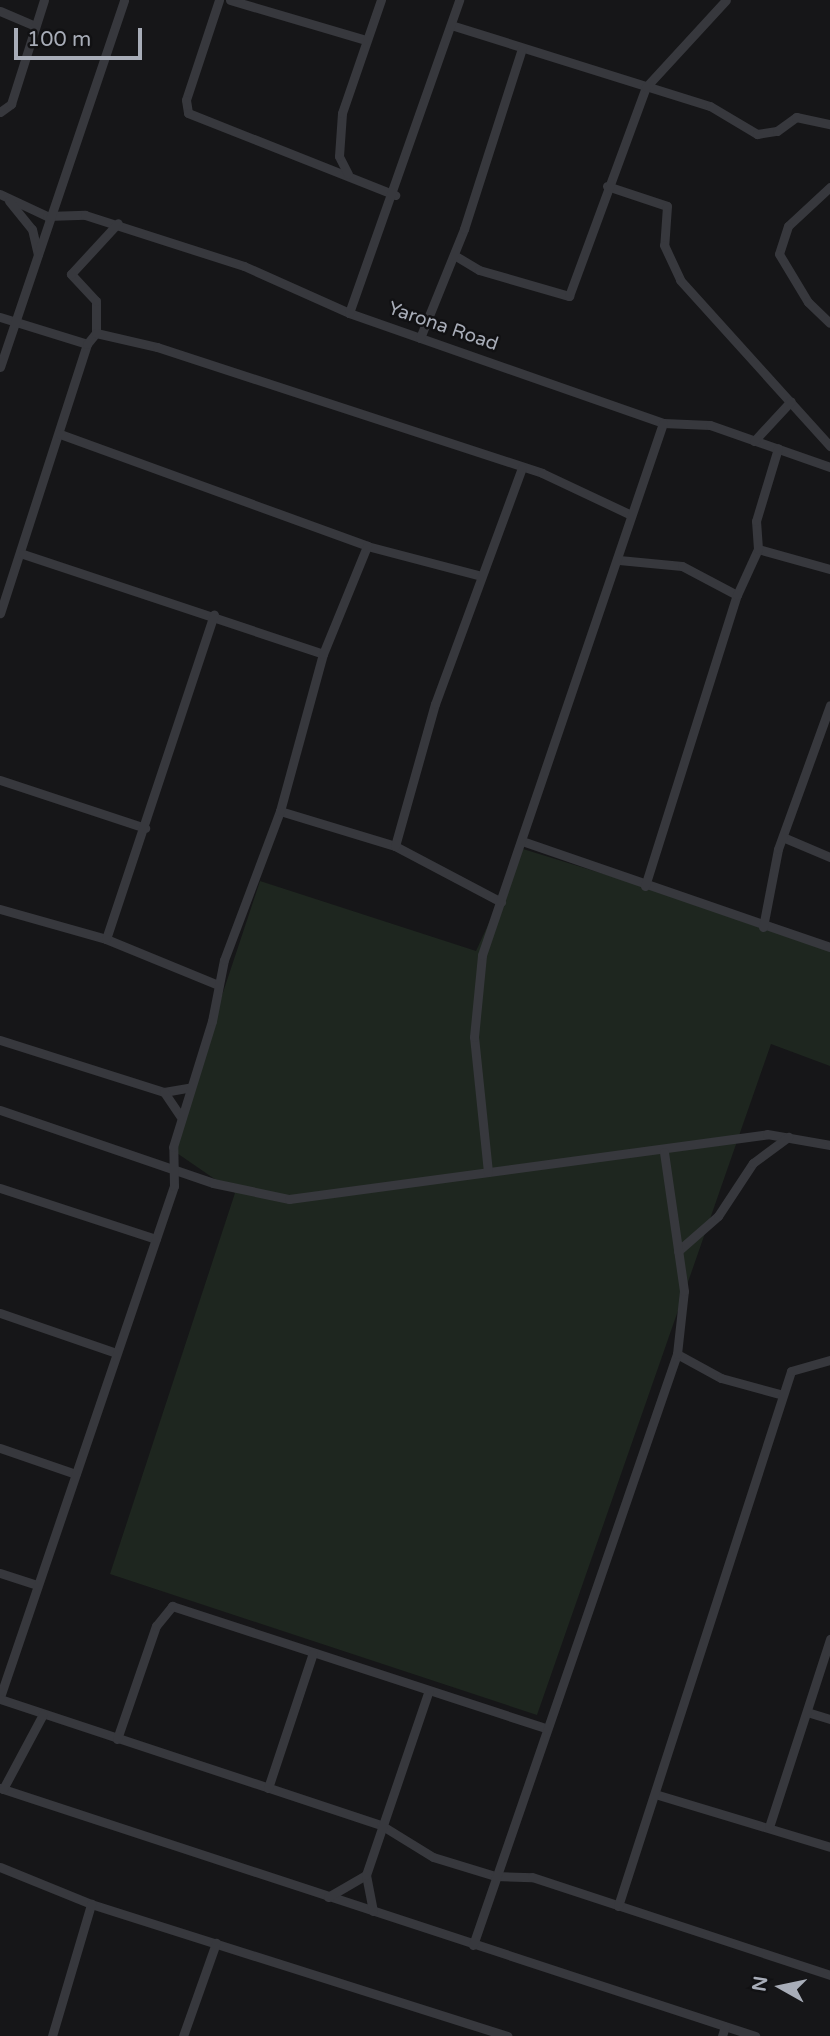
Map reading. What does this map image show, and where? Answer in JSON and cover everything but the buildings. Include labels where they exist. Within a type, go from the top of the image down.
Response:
[{"type":"street","points":[[0,112],[11,104],[44,0]]},
{"type":"street","points":[[0,367],[39,256],[47,216],[124,0]]},
{"type":"street","points":[[219,0],[186,100],[188,113],[349,174],[395,195]]},
{"type":"street","points":[[230,0],[366,40]]},
{"type":"street","points":[[349,174],[337,142],[366,40],[381,0]]},
{"type":"street","points":[[349,313],[395,195],[459,0]]},
{"type":"street","points":[[454,255],[479,270],[569,296],[607,186],[646,87],[726,0]]},
{"type":"street","points":[[0,11],[35,26]]},
{"type":"street","points":[[451,25],[710,106],[757,134],[777,131],[796,117],[830,124]]},
{"type":"street","points":[[420,338],[454,255],[522,48]]},
{"type":"street","points":[[607,186],[667,206],[664,246],[680,280],[830,445],[818,464]]},
{"type":"street","points":[[830,187],[789,226],[779,254],[830,323]]},
{"type":"street","points":[[1,194],[47,216]]},
{"type":"street","points":[[1,194],[32,229],[39,256]]},
{"type":"street","name":"Yarona Road","points":[[47,216],[85,215],[118,223],[244,266],[349,313],[663,423],[710,425],[830,467]]},
{"type":"street","points":[[0,613],[23,554],[87,344],[96,333],[96,301],[71,274],[118,223]]},
{"type":"street","points":[[0,317],[87,344]]},
{"type":"street","points":[[96,333],[522,467],[629,513]]},
{"type":"street","points":[[754,441],[791,401]]},
{"type":"street","points":[[488,1172],[474,1008],[482,954],[619,560],[629,513],[663,423]]},
{"type":"street","points":[[60,434],[367,546],[481,576]]},
{"type":"street","points":[[645,886],[737,595],[758,548],[756,522],[778,448]]},
{"type":"street","points":[[395,846],[435,704],[522,467]]},
{"type":"street","points":[[367,546],[323,654],[280,811],[218,985],[191,1087],[180,1116],[173,1147],[176,1171],[156,1239],[0,1698],[381,1825],[433,1857],[495,1876],[532,1877],[830,1975]]},
{"type":"street","points":[[758,548],[830,569]]},
{"type":"street","points":[[23,554],[214,614],[323,654]]},
{"type":"street","points":[[619,560],[682,566],[737,595]]},
{"type":"street","points":[[106,939],[214,614]]},
{"type":"street","points":[[764,927],[785,838],[826,733],[830,705]]},
{"type":"street","points":[[0,780],[145,828]]},
{"type":"street","points":[[280,811],[395,846],[500,902]]},
{"type":"street","points":[[785,838],[830,857]]},
{"type":"street","points":[[522,841],[764,927],[830,947]]},
{"type":"street","points":[[0,909],[106,939],[218,985]]},
{"type":"street","points":[[0,1040],[164,1092],[191,1087]]},
{"type":"street","points":[[164,1092],[180,1116]]},
{"type":"street","points":[[0,1110],[176,1171],[289,1199],[788,1136],[830,1145]]},
{"type":"street","points":[[678,1251],[718,1216],[753,1163],[788,1136]]},
{"type":"street","points":[[473,1945],[545,1728],[677,1354],[684,1291],[664,1152]]},
{"type":"street","points":[[0,1188],[156,1239]]},
{"type":"street","points":[[0,1313],[116,1353]]},
{"type":"street","points":[[677,1354],[693,1365],[783,1395]]},
{"type":"street","points":[[618,1906],[791,1371],[830,1360]]},
{"type":"street","points":[[673,1370],[693,1365]]},
{"type":"street","points":[[0,1448],[76,1474]]},
{"type":"street","points":[[0,1573],[37,1585]]},
{"type":"street","points":[[117,1739],[156,1626],[172,1606],[545,1728]]},
{"type":"street","points":[[769,1827],[830,1639]]},
{"type":"street","points":[[268,1788],[313,1653]]},
{"type":"street","points":[[373,1911],[366,1875],[429,1690]]},
{"type":"street","points":[[807,1712],[830,1719]]},
{"type":"street","points":[[43,1714],[2,1788],[327,1898],[755,2036]]},
{"type":"street","points":[[655,1794],[830,1847]]},
{"type":"street","points":[[0,1867],[91,1904],[508,2036]]},
{"type":"street","points":[[327,1898],[366,1875]]},
{"type":"street","points":[[52,2036],[91,1904]]},
{"type":"street","points":[[183,2036],[216,1942]]},
{"type":"street","points":[[722,2036],[725,2026]]},
{"type":"shaded area","points":[[523,849],[830,944],[830,1066],[771,1044],[537,1715],[110,1574],[235,1193],[171,1149],[260,881],[476,951]]}]
